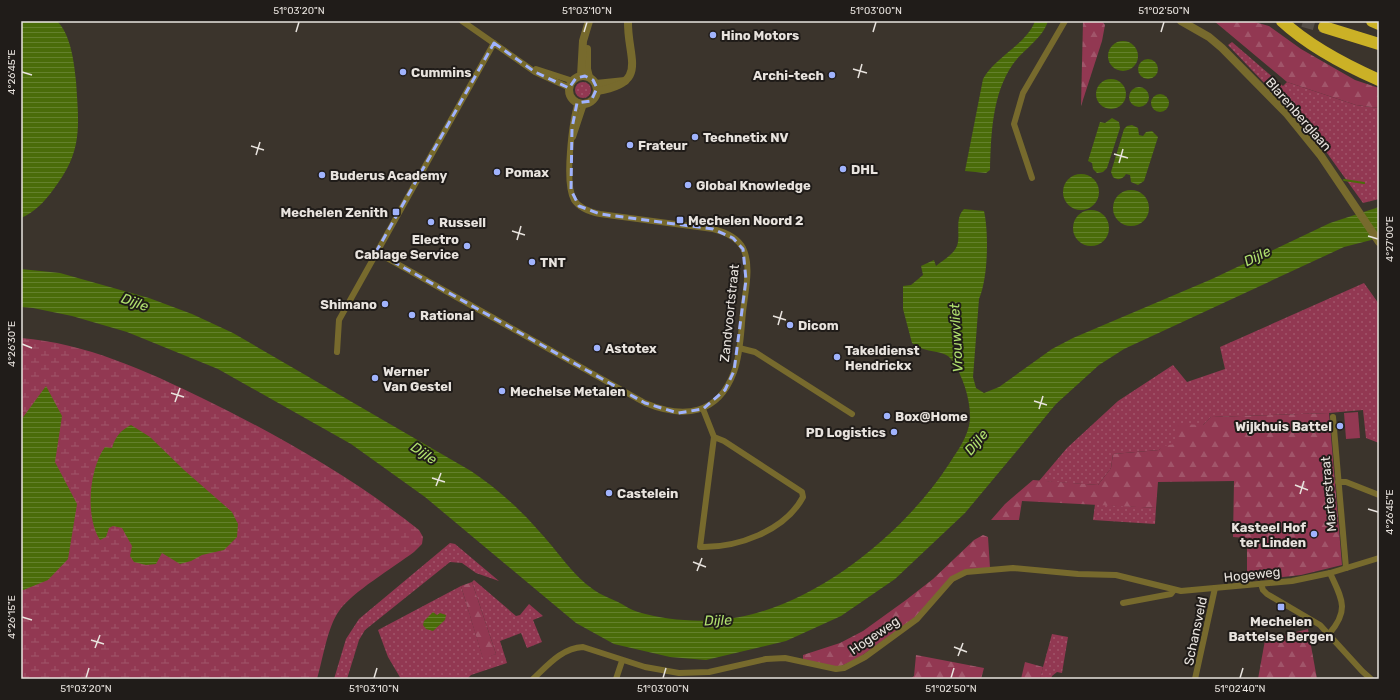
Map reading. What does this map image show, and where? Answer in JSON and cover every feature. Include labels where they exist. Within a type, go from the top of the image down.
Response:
[{"type":"highway","points":[[1282,21],[1292,30],[1345,65],[1379,80]]},
{"type":"highway","points":[[1372,21],[1379,24]]},
{"type":"highway","points":[[1324,27],[1379,44]]},
{"type":"street","points":[[462,21],[527,66],[571,85]]},
{"type":"street","points":[[597,88],[616,88],[625,81],[633,68],[628,21]]},
{"type":"street","points":[[1032,178],[1014,124],[1023,93],[1065,21]]},
{"type":"street","name":"Blarenberglaan","points":[[1181,21],[1213,41],[1287,114],[1313,145],[1379,242]]},
{"type":"street","points":[[588,25],[587,68],[589,77],[597,88]]},
{"type":"street","points":[[588,25],[583,41],[580,76],[571,85],[571,97],[581,103],[594,98],[597,88]]},
{"type":"street","points":[[338,352],[339,320],[494,43]]},
{"type":"street","points":[[580,76],[589,77]]},
{"type":"street","name":"Zandvoortstraat","points":[[376,252],[645,403],[660,409],[678,413],[703,409],[716,401],[725,390],[734,371],[739,348],[747,269],[745,255],[739,243],[724,232],[713,229],[588,211],[579,206],[571,190],[569,169],[572,141],[581,103]]},
{"type":"street","points":[[739,348],[755,352],[852,414]]},
{"type":"street","points":[[703,409],[714,437],[700,547],[714,548],[762,534],[796,509],[803,497],[802,492],[724,441],[714,437]]},
{"type":"street","name":"Marterstraat","points":[[1333,417],[1346,568]]},
{"type":"street","points":[[1338,482],[1346,482],[1379,495]]},
{"type":"street","name":"Hogeweg","points":[[533,679],[557,657],[575,647],[583,647],[622,661],[679,673],[709,672],[766,659],[785,658],[828,669],[844,668],[871,653],[917,619],[947,583],[956,576],[966,572],[1013,568],[1078,574],[1122,576],[1174,590],[1292,581],[1330,573],[1379,558]]},
{"type":"street","points":[[1330,573],[1340,594],[1343,611],[1341,619],[1330,634]]},
{"type":"street","points":[[1261,584],[1263,590],[1267,594],[1320,625],[1330,634],[1362,671],[1372,679]]},
{"type":"street","name":"Schansveld","points":[[1195,679],[1215,588]]},
{"type":"street","name":"Hogeweg","points":[[1123,603],[1171,594],[1174,590]]},
{"type":"street","points":[[616,679],[622,661]]},
{"type":"highlighted area","points":[[494,43],[535,72],[569,88],[576,78],[585,76],[593,80],[597,88],[591,101],[577,103],[572,128],[571,190],[579,206],[600,214],[713,229],[733,238],[743,249],[746,280],[734,371],[725,390],[703,409],[678,413],[645,403],[376,252]]},
{"type":"green space","points":[[1083,21],[1102,21],[1105,25],[1102,41],[1081,106]]},
{"type":"green space","points":[[1214,21],[1251,21],[1269,26],[1301,49],[1355,80],[1379,88],[1379,108],[1356,105],[1287,82]]},
{"type":"green space","points":[[1232,42],[1283,86],[1287,82],[1356,105],[1379,108],[1379,199],[1363,203],[1314,135],[1228,45]]},
{"type":"green space","points":[[580,82],[586,82],[591,87],[589,96],[586,98],[580,98],[575,93],[575,87]]},
{"type":"green space","points":[[1364,283],[1379,304],[1379,443],[1366,438],[1363,410],[1329,413],[1211,417],[1184,440],[1174,445],[1164,447],[1159,450],[1113,454],[1111,468],[1098,485],[1039,481],[1067,448],[1118,401],[1173,365],[1187,382],[1225,369],[1220,347]]},
{"type":"green space","points":[[21,338],[45,341],[92,352],[160,378],[232,413],[288,443],[342,475],[419,530],[423,537],[422,544],[414,552],[353,596],[339,611],[328,635],[317,679],[21,679]]},
{"type":"green space","points":[[1358,412],[1360,438],[1346,439],[1344,413]]},
{"type":"green space","points":[[1329,413],[1342,565],[1301,575],[1247,581],[1247,538],[1233,537],[1234,481],[1158,482],[1156,508],[1022,501],[1019,520],[991,520],[1005,504],[1033,480],[1098,485],[1111,468],[1113,454],[1159,450],[1163,446],[1175,444],[1175,424],[1203,425],[1211,417]]},
{"type":"green space","points":[[1095,504],[1156,508],[1155,524],[1093,520]]},
{"type":"green space","points":[[983,535],[988,537],[990,568],[964,571],[921,614],[857,659],[839,667],[803,661],[803,655],[840,643],[863,631],[933,579],[974,540]]},
{"type":"green space","points":[[450,543],[455,544],[499,581],[476,573],[462,563],[450,562],[365,630],[359,640],[347,679],[334,679],[346,639],[359,619]]},
{"type":"green space","points":[[474,580],[516,616],[520,615],[529,604],[543,616],[533,620],[542,642],[527,648],[521,633],[500,641],[507,663],[471,675],[467,679],[401,679],[388,657],[378,630],[461,586],[483,658],[496,654],[472,582]]},
{"type":"green space","points":[[472,582],[496,654],[483,659],[461,586]]},
{"type":"green space","points":[[1308,629],[1317,679],[1258,679],[1265,640]]},
{"type":"green space","points":[[1052,634],[1068,637],[1062,673],[1057,672],[1051,679],[1040,678]]},
{"type":"green space","points":[[916,655],[984,668],[981,679],[910,679],[914,676]]},
{"type":"green space","points":[[1025,662],[1043,667],[1040,679],[1021,679]]},
{"type":"water","points":[[21,21],[57,21],[66,34],[71,49],[76,81],[78,126],[74,151],[63,176],[50,194],[35,210],[21,218]]},
{"type":"water","points":[[1035,21],[1048,21],[1042,33],[1013,64],[1006,76],[997,101],[992,129],[990,170],[986,173],[965,171],[983,79],[995,64],[1025,37]]},
{"type":"water","points":[[1123,41],[1133,46],[1138,56],[1133,66],[1123,71],[1113,66],[1108,56],[1113,46]]},
{"type":"water","points":[[1148,59],[1155,62],[1158,69],[1155,76],[1148,79],[1141,76],[1138,69],[1141,62]]},
{"type":"water","points":[[1111,79],[1121,84],[1126,94],[1121,104],[1111,109],[1101,104],[1096,94],[1101,84]]},
{"type":"water","points":[[1139,87],[1146,90],[1149,97],[1146,104],[1139,107],[1132,104],[1129,97],[1132,90]]},
{"type":"water","points":[[1156,94],[1164,94],[1169,99],[1167,110],[1164,112],[1156,112],[1151,107],[1151,99]]},
{"type":"water","points":[[1112,118],[1119,122],[1120,128],[1107,168],[1103,172],[1097,173],[1093,169],[1092,163],[1088,161],[1100,122],[1105,123]]},
{"type":"water","points":[[1132,125],[1138,128],[1139,135],[1143,136],[1146,132],[1152,131],[1158,137],[1144,181],[1138,185],[1131,182],[1130,175],[1126,174],[1122,178],[1117,179],[1113,177],[1111,172],[1124,129],[1127,126]]},
{"type":"water","points":[[1081,174],[1094,179],[1099,192],[1094,205],[1081,210],[1068,205],[1063,192],[1068,179]]},
{"type":"water","points":[[1131,190],[1144,195],[1149,208],[1144,221],[1131,226],[1118,221],[1113,208],[1118,195]]},
{"type":"water","points":[[1379,207],[1379,238],[1344,247],[1124,349],[1099,365],[1056,404],[965,513],[895,579],[841,616],[786,641],[706,660],[670,657],[614,644],[576,623],[425,497],[351,444],[218,369],[127,332],[72,316],[21,307],[21,269],[60,273],[149,298],[192,314],[233,333],[471,471],[515,506],[531,522],[578,577],[597,592],[633,610],[653,616],[699,621],[730,619],[760,612],[788,602],[842,572],[867,553],[891,533],[913,511],[932,488],[965,438],[970,420],[968,397],[956,366],[948,356],[923,349],[912,343],[903,309],[903,286],[911,285],[923,275],[921,266],[934,260],[936,266],[948,257],[957,246],[958,222],[964,209],[984,211],[986,220],[987,256],[984,280],[979,299],[973,377],[976,388],[984,393],[999,387],[1052,349],[1073,338],[1212,279],[1330,223]]},
{"type":"water","points":[[1091,210],[1104,215],[1109,228],[1104,241],[1091,246],[1078,241],[1073,228],[1078,215]]},
{"type":"water","points":[[46,386],[62,416],[55,462],[77,504],[68,559],[48,580],[21,591],[21,420]]},
{"type":"water","points":[[131,425],[150,437],[184,470],[232,512],[238,524],[237,537],[224,550],[202,555],[191,561],[180,564],[162,553],[156,564],[146,565],[134,562],[130,556],[132,546],[122,528],[113,526],[109,528],[106,537],[100,540],[92,519],[91,506],[92,480],[95,468],[105,447],[112,448],[119,434]]},
{"type":"water","points":[[433,612],[437,615],[440,613],[446,615],[445,620],[433,631],[426,629],[423,625],[424,621]]},
{"type":"waterway","points":[[1344,180],[1364,183]]},
{"type":"tunnel","points":[[1303,21],[1324,27]]},
{"type":"place","name":"Hino Motors","points":[[713,35]]},
{"type":"place","name":"Cummins","points":[[403,72]]},
{"type":"place","name":"Archi-tech","points":[[832,75]]},
{"type":"place","name":"Technetix NV","points":[[695,137]]},
{"type":"place","name":"Frateur","points":[[630,145]]},
{"type":"place","name":"DHL","points":[[843,169]]},
{"type":"place","name":"Pomax","points":[[497,172]]},
{"type":"place","name":"Buderus Academy","points":[[322,175]]},
{"type":"place","name":"Global Knowledge","points":[[688,185]]},
{"type":"place","name":"Mechelen Zenith","points":[[396,212]]},
{"type":"place","name":"Mechelen Noord 2","points":[[680,220]]},
{"type":"place","name":"Russell","points":[[431,222]]},
{"type":"place","name":"Electro Cablage Service","points":[[467,246]]},
{"type":"place","name":"TNT","points":[[532,262]]},
{"type":"place","name":"Shimano","points":[[385,304]]},
{"type":"place","name":"Rational","points":[[412,315]]},
{"type":"place","name":"Dicom","points":[[790,325]]},
{"type":"place","name":"Astotex","points":[[597,348]]},
{"type":"place","name":"Takeldienst Hendrickx","points":[[837,357]]},
{"type":"place","name":"Werner Van Gestel","points":[[375,378]]},
{"type":"place","name":"Mechelse Metalen","points":[[502,391]]},
{"type":"place","name":"Box@Home","points":[[887,416]]},
{"type":"place","name":"Wijkhuis Battel","points":[[1340,426]]},
{"type":"place","name":"PD Logistics","points":[[894,432]]},
{"type":"place","name":"Castelein","points":[[609,493]]},
{"type":"place","name":"Kasteel Hof ter Linden","points":[[1314,534]]},
{"type":"place","name":"Mechelen Battelse Bergen","points":[[1281,607]]},
{"type":"water label","name":"Dijle","points":[[1257,256]]},
{"type":"water label","name":"Dijle","points":[[135,302]]},
{"type":"water label","name":"Vrouwvliet","points":[[956,338]]},
{"type":"water label","name":"Dijle","points":[[976,442]]},
{"type":"water label","name":"Dijle","points":[[424,453]]},
{"type":"water label","name":"Dijle","points":[[718,620]]}]
